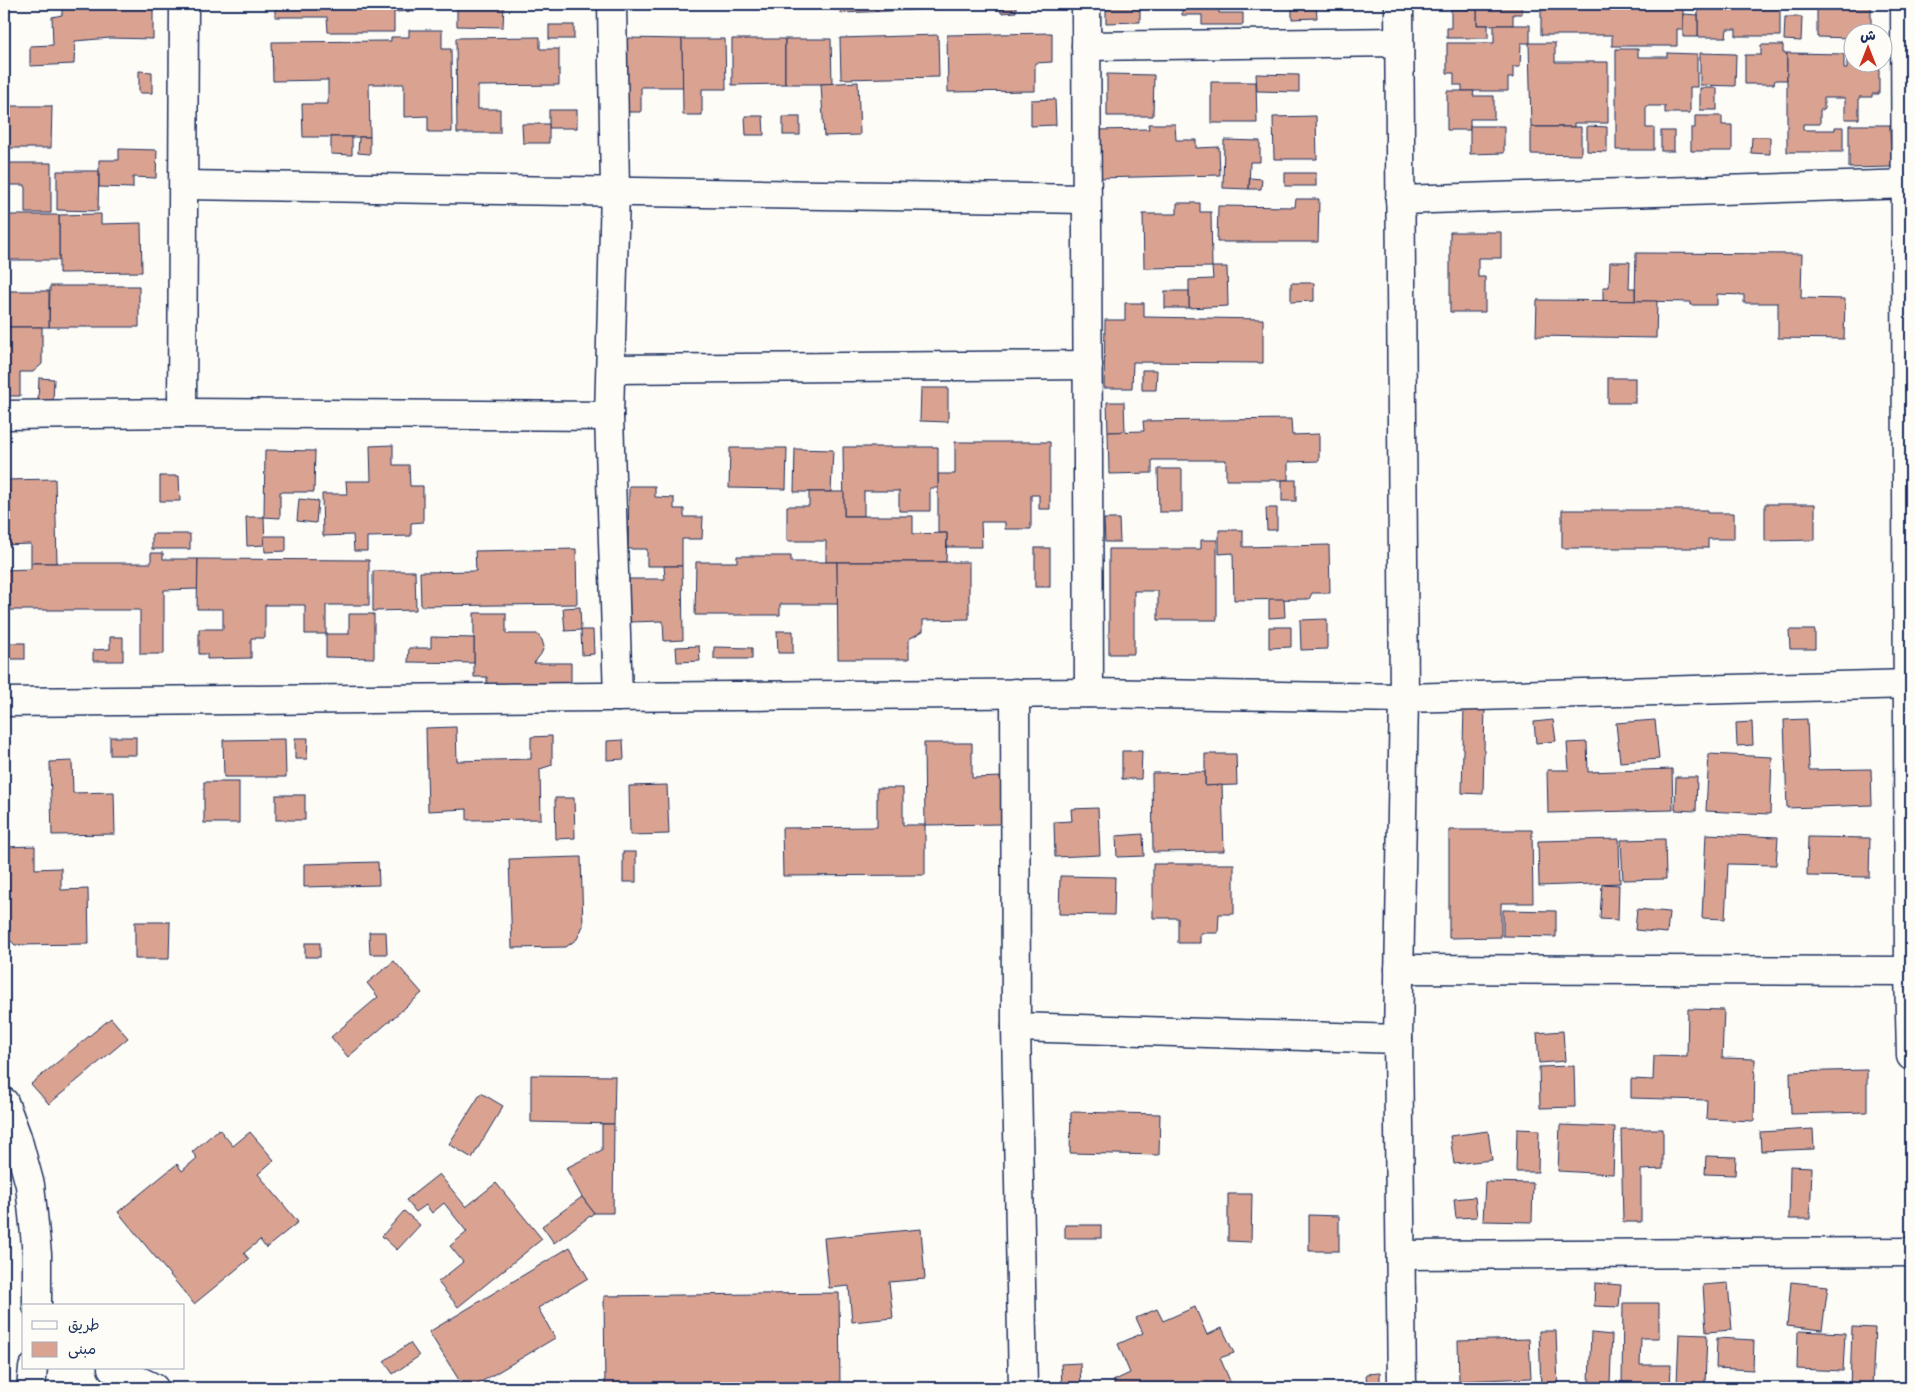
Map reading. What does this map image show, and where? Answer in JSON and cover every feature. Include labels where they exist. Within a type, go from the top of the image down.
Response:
[{"type":"street","points":[[182,413],[184,4]]},
{"type":"street","points":[[612,4],[614,191],[610,416],[618,697]]},
{"type":"street","points":[[1086,4],[1089,692]]},
{"type":"street","points":[[1399,4],[1404,698],[1398,1039],[1402,1388]]},
{"type":"street","points":[[1905,4],[1909,184],[1911,1056]]},
{"type":"street","points":[[1086,46],[1399,42]]},
{"type":"street","points":[[1400,200],[1909,184]]},
{"type":"street","points":[[184,185],[1086,199]]},
{"type":"street","points":[[611,369],[1088,365]]},
{"type":"street","points":[[4,415],[182,413],[610,416]]},
{"type":"street","points":[[4,702],[1089,692],[1404,698],[1910,684]]},
{"type":"street","points":[[1015,693],[1016,1027],[1023,1388]]},
{"type":"street","points":[[1399,969],[1910,970]]},
{"type":"street","points":[[1016,1027],[1398,1039]]},
{"type":"street","points":[[4,1102],[17,1137],[30,1185],[37,1254],[37,1304]]},
{"type":"street","points":[[1401,1255],[1911,1252]]},
{"type":"street","points":[[31,1388],[33,1370]]},
{"type":"street","points":[[116,1370],[154,1388]]},
{"type":"building","points":[[62,4],[153,4],[153,39],[110,38],[75,41],[74,64],[30,66],[30,46],[53,45],[52,17],[62,15]]},
{"type":"building","points":[[275,4],[416,4],[416,11],[394,12],[394,32],[328,32],[327,17],[275,17]]},
{"type":"building","points":[[457,4],[504,4],[503,27],[457,26]]},
{"type":"building","points":[[840,4],[936,4],[936,9],[841,13]]},
{"type":"building","points":[[1000,4],[1016,4],[1016,12],[1001,13]]},
{"type":"building","points":[[1106,4],[1140,4],[1140,22],[1106,23]]},
{"type":"building","points":[[1182,4],[1219,4],[1219,13],[1243,13],[1243,25],[1202,25],[1202,15],[1182,15]]},
{"type":"building","points":[[1292,4],[1316,4],[1317,18],[1292,19]]},
{"type":"building","points":[[1451,4],[1522,4],[1522,14],[1513,14],[1513,25],[1477,25],[1477,9],[1451,9]]},
{"type":"building","points":[[1541,4],[1683,4],[1683,29],[1677,29],[1677,46],[1612,46],[1612,35],[1541,35]]},
{"type":"building","points":[[1698,4],[1780,4],[1780,36],[1736,36],[1736,29],[1727,29],[1726,37],[1698,37]]},
{"type":"building","points":[[1817,4],[1871,4],[1871,22],[1842,22],[1842,38],[1817,37]]},
{"type":"building","points":[[1451,9],[1477,9],[1477,25],[1488,25],[1488,38],[1447,38],[1447,28],[1451,28]]},
{"type":"building","points":[[1683,14],[1698,15],[1698,37],[1683,37]]},
{"type":"building","points":[[1785,17],[1802,17],[1801,41],[1784,40]]},
{"type":"building","points":[[549,25],[574,25],[574,39],[549,39]]},
{"type":"building","points":[[1494,25],[1530,25],[1530,43],[1521,43],[1520,67],[1513,67],[1513,78],[1508,78],[1508,91],[1462,91],[1462,85],[1454,85],[1454,73],[1447,73],[1447,43],[1494,43]]},
{"type":"building","points":[[409,30],[442,30],[442,49],[451,49],[452,132],[428,132],[428,116],[404,117],[404,84],[369,84],[370,137],[303,137],[302,104],[328,104],[328,80],[273,81],[272,42],[391,41],[391,37],[409,37]]},
{"type":"building","points":[[1052,33],[1052,62],[1035,63],[1035,91],[948,92],[947,35]]},
{"type":"building","points":[[938,35],[939,77],[841,79],[840,38]]},
{"type":"building","points":[[540,37],[540,49],[559,49],[559,85],[478,86],[478,109],[500,109],[500,133],[457,133],[456,38]]},
{"type":"building","points":[[625,38],[682,39],[683,87],[641,87],[641,112],[625,112]]},
{"type":"building","points":[[682,39],[725,39],[726,89],[702,89],[702,115],[683,115]]},
{"type":"building","points":[[732,39],[785,39],[785,84],[732,85]]},
{"type":"building","points":[[785,39],[831,39],[832,84],[785,84]]},
{"type":"building","points":[[1529,43],[1555,43],[1555,62],[1608,62],[1608,123],[1574,123],[1574,127],[1531,127]]},
{"type":"building","points":[[1761,45],[1783,45],[1783,53],[1787,53],[1787,80],[1775,80],[1774,84],[1745,84],[1745,55],[1761,55]]},
{"type":"building","points":[[1616,49],[1638,49],[1638,57],[1667,57],[1667,53],[1697,54],[1697,87],[1690,87],[1690,113],[1665,113],[1665,106],[1646,106],[1646,128],[1654,128],[1654,150],[1616,150]]},
{"type":"building","points":[[1700,53],[1736,54],[1735,86],[1700,85]]},
{"type":"building","points":[[1787,53],[1842,54],[1842,72],[1879,72],[1879,94],[1872,94],[1872,97],[1859,97],[1859,119],[1845,119],[1845,98],[1824,98],[1824,110],[1820,110],[1820,124],[1803,124],[1803,130],[1835,130],[1835,127],[1843,127],[1843,152],[1787,152]]},
{"type":"building","points":[[139,71],[152,72],[152,93],[139,93]]},
{"type":"building","points":[[1107,74],[1154,75],[1153,116],[1107,116]]},
{"type":"building","points":[[1256,74],[1299,75],[1299,92],[1257,91]]},
{"type":"building","points":[[858,82],[860,135],[824,136],[821,84]]},
{"type":"building","points":[[1211,82],[1256,82],[1257,123],[1211,123]]},
{"type":"building","points":[[1700,88],[1717,88],[1717,110],[1700,110]]},
{"type":"building","points":[[1447,91],[1474,91],[1473,96],[1494,96],[1494,119],[1470,119],[1470,130],[1447,130]]},
{"type":"building","points":[[1055,99],[1056,125],[1031,126],[1031,100]]},
{"type":"building","points":[[4,106],[52,106],[51,148],[4,148]]},
{"type":"building","points":[[549,110],[577,110],[577,128],[549,128]]},
{"type":"building","points":[[745,116],[763,116],[764,135],[746,135]]},
{"type":"building","points":[[1316,116],[1317,159],[1274,159],[1273,117]]},
{"type":"building","points":[[1695,116],[1722,116],[1722,125],[1732,125],[1732,151],[1691,151],[1691,128],[1695,128]]},
{"type":"building","points":[[783,117],[800,117],[800,135],[783,135]]},
{"type":"building","points":[[522,124],[549,124],[549,143],[523,143]]},
{"type":"building","points":[[1148,124],[1175,124],[1176,140],[1196,140],[1196,148],[1219,147],[1220,175],[1096,178],[1095,130],[1149,129]]},
{"type":"building","points":[[1849,125],[1890,125],[1891,167],[1849,168]]},
{"type":"building","points":[[1470,126],[1504,126],[1504,153],[1470,154]]},
{"type":"building","points":[[1587,126],[1607,127],[1607,152],[1587,151]]},
{"type":"building","points":[[1531,127],[1581,127],[1581,155],[1531,154]]},
{"type":"building","points":[[1661,131],[1674,131],[1674,151],[1661,151]]},
{"type":"building","points":[[331,137],[352,137],[352,155],[331,154]]},
{"type":"building","points":[[359,137],[370,137],[370,154],[358,153]]},
{"type":"building","points":[[1752,137],[1770,137],[1770,154],[1751,153]]},
{"type":"building","points":[[1224,140],[1260,141],[1260,162],[1250,162],[1249,189],[1223,188]]},
{"type":"building","points":[[119,149],[157,150],[156,178],[133,177],[133,188],[99,187],[99,160],[119,160]]},
{"type":"building","points":[[4,163],[51,163],[51,213],[25,213],[25,185],[4,185]]},
{"type":"building","points":[[57,171],[99,171],[98,211],[57,210]]},
{"type":"building","points":[[1285,173],[1316,173],[1316,186],[1285,186]]},
{"type":"building","points":[[1250,178],[1262,179],[1261,189],[1249,189]]},
{"type":"building","points":[[1296,199],[1319,199],[1318,242],[1217,242],[1218,206],[1295,207]]},
{"type":"building","points":[[1177,203],[1200,203],[1200,212],[1211,212],[1212,267],[1144,268],[1143,214],[1177,214]]},
{"type":"building","points":[[101,214],[101,224],[141,223],[142,272],[59,273],[59,215]]},
{"type":"building","points":[[6,215],[59,215],[59,260],[4,260],[4,224],[6,224]]},
{"type":"building","points":[[1450,232],[1501,232],[1501,258],[1478,258],[1478,277],[1485,277],[1485,312],[1450,312]]},
{"type":"building","points":[[1636,253],[1802,254],[1801,298],[1845,299],[1844,339],[1778,338],[1778,303],[1744,303],[1744,295],[1717,294],[1717,305],[1691,305],[1691,302],[1635,301]]},
{"type":"building","points":[[1610,262],[1630,262],[1629,288],[1635,288],[1635,301],[1603,301],[1603,287],[1609,287]]},
{"type":"building","points":[[1212,267],[1227,267],[1228,306],[1189,308],[1189,280],[1213,279]]},
{"type":"building","points":[[1291,283],[1314,283],[1314,301],[1291,302]]},
{"type":"building","points":[[50,286],[139,286],[139,327],[49,327]]},
{"type":"building","points":[[4,291],[49,291],[49,327],[4,327]]},
{"type":"building","points":[[1165,291],[1189,291],[1189,308],[1165,308]]},
{"type":"building","points":[[1537,300],[1657,301],[1656,338],[1536,336]]},
{"type":"building","points":[[1125,303],[1144,303],[1144,317],[1263,319],[1263,363],[1133,362],[1132,388],[1104,388],[1105,320],[1125,320]]},
{"type":"building","points":[[4,327],[42,327],[42,364],[33,372],[20,372],[20,396],[4,396]]},
{"type":"building","points":[[1142,370],[1157,370],[1156,390],[1142,390]]},
{"type":"building","points":[[39,378],[54,379],[53,402],[38,402]]},
{"type":"building","points":[[1608,378],[1635,378],[1635,403],[1608,403]]},
{"type":"building","points":[[921,388],[948,388],[948,422],[920,421]]},
{"type":"building","points":[[1107,402],[1124,402],[1125,432],[1108,432]]},
{"type":"building","points":[[1291,419],[1292,435],[1319,434],[1319,461],[1288,462],[1288,480],[1226,480],[1226,460],[1152,460],[1152,473],[1109,474],[1108,432],[1144,431],[1143,421]]},
{"type":"building","points":[[955,442],[1050,442],[1050,509],[1039,509],[1039,495],[1031,495],[1031,529],[1005,529],[1005,522],[981,522],[982,547],[947,547],[947,533],[938,533],[938,474],[955,474]]},
{"type":"building","points":[[393,445],[393,465],[409,465],[410,486],[423,486],[423,522],[411,523],[411,536],[367,537],[367,551],[354,551],[353,535],[323,536],[322,494],[347,494],[346,481],[371,481],[370,446]]},
{"type":"building","points":[[843,447],[938,447],[938,488],[930,488],[930,511],[899,511],[899,491],[864,491],[864,516],[844,516]]},
{"type":"building","points":[[730,448],[787,448],[786,489],[729,488]]},
{"type":"building","points":[[795,449],[833,450],[831,492],[794,492]]},
{"type":"building","points":[[265,450],[315,451],[314,492],[280,492],[280,518],[264,517]]},
{"type":"building","points":[[4,459],[5,480],[55,479],[57,563],[31,563],[31,544],[4,545]]},
{"type":"building","points":[[1158,469],[1182,469],[1182,512],[1159,512]]},
{"type":"building","points":[[160,476],[179,476],[180,501],[160,501]]},
{"type":"building","points":[[1282,480],[1296,480],[1296,501],[1282,501]]},
{"type":"building","points":[[629,486],[655,486],[655,497],[674,498],[674,509],[684,509],[684,517],[703,517],[702,539],[682,539],[682,566],[647,566],[647,549],[628,549]]},
{"type":"building","points":[[809,492],[844,492],[844,516],[913,516],[913,534],[947,533],[946,562],[826,562],[826,541],[787,541],[787,506],[809,506]]},
{"type":"building","points":[[299,499],[318,501],[316,523],[297,521]]},
{"type":"building","points":[[1765,504],[1815,504],[1815,540],[1765,541]]},
{"type":"building","points":[[1266,508],[1277,508],[1277,530],[1267,530]]},
{"type":"building","points":[[1562,510],[1707,510],[1707,513],[1734,513],[1734,539],[1708,539],[1708,548],[1562,548]]},
{"type":"building","points":[[246,517],[264,517],[265,545],[247,546]]},
{"type":"building","points":[[1104,519],[1119,519],[1120,542],[1105,542]]},
{"type":"building","points":[[1219,530],[1243,530],[1243,547],[1329,545],[1330,593],[1312,593],[1309,599],[1234,600],[1233,553],[1219,554]]},
{"type":"building","points":[[152,534],[190,534],[190,549],[152,549]]},
{"type":"building","points":[[264,536],[286,536],[286,551],[265,552]]},
{"type":"building","points":[[1201,540],[1217,540],[1217,620],[1158,620],[1158,591],[1134,591],[1134,654],[1109,654],[1109,549],[1201,549]]},
{"type":"building","points":[[1035,548],[1050,548],[1050,587],[1035,587]]},
{"type":"building","points":[[576,549],[577,604],[421,606],[420,572],[476,571],[475,551]]},
{"type":"building","points":[[151,553],[163,553],[163,559],[198,559],[198,589],[164,590],[164,654],[140,654],[140,610],[4,610],[4,570],[31,569],[31,563],[151,563]]},
{"type":"building","points":[[737,556],[791,556],[791,562],[837,562],[838,604],[780,604],[780,615],[695,615],[696,562],[737,562]]},
{"type":"building","points":[[198,559],[369,560],[369,605],[326,605],[326,634],[305,634],[305,605],[265,605],[265,638],[251,638],[251,658],[207,659],[207,654],[199,654],[199,629],[223,629],[223,609],[197,609]]},
{"type":"building","points":[[837,562],[969,562],[969,619],[923,620],[923,631],[909,639],[909,659],[838,659]]},
{"type":"building","points":[[664,566],[682,566],[683,640],[664,641],[663,621],[630,622],[629,579],[665,579]]},
{"type":"building","points":[[373,571],[415,571],[416,610],[373,611]]},
{"type":"building","points":[[1269,599],[1284,599],[1285,617],[1269,618]]},
{"type":"building","points":[[580,607],[581,630],[565,631],[563,608]]},
{"type":"building","points":[[474,613],[506,613],[506,634],[537,634],[542,640],[544,647],[534,663],[571,663],[571,687],[487,686],[487,677],[474,677]]},
{"type":"building","points":[[349,614],[374,614],[374,658],[326,657],[326,634],[349,634]]},
{"type":"building","points":[[1327,619],[1327,649],[1301,650],[1300,620]]},
{"type":"building","points":[[1269,627],[1291,627],[1291,647],[1269,648]]},
{"type":"building","points":[[581,630],[593,630],[594,654],[582,655]]},
{"type":"building","points":[[1789,630],[1815,630],[1815,649],[1790,649]]},
{"type":"building","points":[[777,631],[793,631],[793,653],[778,653]]},
{"type":"building","points":[[110,637],[123,637],[123,661],[93,661],[93,650],[110,649]]},
{"type":"building","points":[[431,637],[474,638],[474,663],[408,662],[409,648],[431,648]]},
{"type":"building","points":[[4,643],[25,643],[25,659],[4,659]]},
{"type":"building","points":[[699,646],[700,661],[677,662],[676,647]]},
{"type":"building","points":[[714,647],[752,648],[752,659],[714,659]]},
{"type":"building","points":[[1464,705],[1485,706],[1483,794],[1462,793]]},
{"type":"building","points":[[1807,719],[1809,770],[1871,769],[1872,805],[1787,808],[1784,720]]},
{"type":"building","points":[[1553,720],[1556,741],[1536,743],[1534,722]]},
{"type":"building","points":[[1655,720],[1659,759],[1620,762],[1616,723]]},
{"type":"building","points":[[1752,722],[1753,745],[1737,746],[1736,723]]},
{"type":"building","points":[[456,727],[457,761],[531,759],[531,737],[552,736],[552,765],[540,769],[541,819],[467,820],[467,809],[428,811],[426,728]]},
{"type":"building","points":[[110,737],[136,737],[136,755],[110,755]]},
{"type":"building","points":[[295,738],[308,738],[307,759],[295,759]]},
{"type":"building","points":[[285,739],[286,777],[224,777],[223,740]]},
{"type":"building","points":[[623,740],[624,759],[607,760],[607,741]]},
{"type":"building","points":[[1587,742],[1588,772],[1672,769],[1673,810],[1548,813],[1547,770],[1569,770],[1567,743]]},
{"type":"building","points":[[924,743],[972,743],[972,778],[1003,777],[1003,824],[925,825]]},
{"type":"building","points":[[1122,751],[1142,751],[1141,779],[1122,779]]},
{"type":"building","points":[[1205,754],[1236,754],[1237,785],[1205,786]]},
{"type":"building","points":[[1709,754],[1772,757],[1770,814],[1706,811]]},
{"type":"building","points":[[72,761],[73,793],[114,792],[115,834],[52,835],[50,762]]},
{"type":"building","points":[[1205,772],[1205,786],[1222,785],[1224,851],[1153,852],[1152,773]]},
{"type":"building","points":[[1676,777],[1697,777],[1696,811],[1675,810]]},
{"type":"building","points":[[204,782],[239,782],[239,823],[204,823]]},
{"type":"building","points":[[667,785],[669,834],[630,835],[629,786]]},
{"type":"building","points":[[877,788],[903,788],[903,825],[925,825],[925,875],[783,876],[782,828],[877,827]]},
{"type":"building","points":[[276,795],[305,795],[305,820],[276,820]]},
{"type":"building","points":[[555,798],[574,798],[575,838],[556,839]]},
{"type":"building","points":[[1098,808],[1100,855],[1055,857],[1054,822],[1072,821],[1071,809]]},
{"type":"building","points":[[1449,830],[1532,830],[1533,903],[1501,903],[1501,937],[1449,938]]},
{"type":"building","points":[[1143,834],[1144,856],[1117,857],[1116,836]]},
{"type":"building","points":[[1706,834],[1778,837],[1776,865],[1728,864],[1725,919],[1702,918]]},
{"type":"building","points":[[1808,837],[1870,838],[1869,877],[1807,876]]},
{"type":"building","points":[[1619,839],[1620,883],[1539,886],[1538,841]]},
{"type":"building","points":[[1665,839],[1666,879],[1623,880],[1621,840]]},
{"type":"building","points":[[35,846],[35,869],[61,868],[61,890],[88,889],[89,944],[15,945],[5,935],[4,847]]},
{"type":"building","points":[[623,852],[636,852],[636,882],[623,882]]},
{"type":"building","points":[[581,857],[583,926],[577,939],[566,947],[512,948],[509,859]]},
{"type":"building","points":[[378,862],[379,885],[304,887],[304,864]]},
{"type":"building","points":[[1153,864],[1234,864],[1234,914],[1219,914],[1218,933],[1200,933],[1200,943],[1178,943],[1178,918],[1153,918]]},
{"type":"building","points":[[1060,876],[1115,877],[1114,915],[1059,914]]},
{"type":"building","points":[[1602,884],[1619,885],[1618,920],[1600,919]]},
{"type":"building","points":[[1637,909],[1669,912],[1667,933],[1635,930]]},
{"type":"building","points":[[1503,910],[1556,911],[1556,937],[1503,936]]},
{"type":"building","points":[[135,922],[170,922],[169,959],[135,959]]},
{"type":"building","points":[[369,932],[386,932],[387,954],[370,954]]},
{"type":"building","points":[[305,943],[320,943],[320,957],[305,957]]},
{"type":"building","points":[[394,961],[422,993],[348,1057],[331,1037],[378,997],[367,983]]},
{"type":"building","points":[[1688,1009],[1724,1010],[1722,1058],[1755,1059],[1754,1121],[1706,1119],[1707,1100],[1631,1098],[1631,1079],[1653,1080],[1654,1056],[1687,1057]]},
{"type":"building","points":[[111,1018],[128,1038],[49,1104],[31,1084]]},
{"type":"building","points":[[1563,1031],[1565,1061],[1539,1063],[1537,1033]]},
{"type":"building","points":[[1574,1066],[1575,1107],[1540,1108],[1539,1067]]},
{"type":"building","points":[[1867,1070],[1867,1112],[1791,1114],[1790,1072]]},
{"type":"building","points":[[531,1075],[615,1076],[614,1124],[531,1122]]},
{"type":"building","points":[[481,1093],[503,1106],[472,1158],[449,1144]]},
{"type":"building","points":[[1071,1112],[1160,1114],[1159,1155],[1070,1153]]},
{"type":"building","points":[[602,1124],[614,1124],[613,1213],[594,1213],[582,1197],[566,1168],[602,1150]]},
{"type":"building","points":[[1560,1125],[1615,1127],[1613,1174],[1558,1171]]},
{"type":"building","points":[[219,1129],[233,1146],[250,1132],[274,1160],[258,1174],[298,1222],[266,1248],[260,1240],[244,1253],[249,1259],[194,1304],[118,1212],[177,1164],[182,1171],[197,1158],[192,1152]]},
{"type":"building","points":[[1517,1129],[1539,1130],[1538,1172],[1516,1172]]},
{"type":"building","points":[[1621,1129],[1663,1129],[1663,1169],[1641,1170],[1641,1222],[1623,1222]]},
{"type":"building","points":[[1813,1129],[1814,1149],[1761,1151],[1760,1132]]},
{"type":"building","points":[[1488,1131],[1492,1160],[1454,1164],[1450,1136]]},
{"type":"building","points":[[1706,1156],[1736,1157],[1735,1175],[1705,1174]]},
{"type":"building","points":[[1790,1166],[1812,1167],[1810,1219],[1789,1219]]},
{"type":"building","points":[[439,1174],[466,1207],[496,1183],[542,1239],[458,1307],[438,1282],[463,1262],[450,1246],[467,1232],[444,1203],[432,1213],[426,1205],[416,1212],[406,1200]]},
{"type":"building","points":[[1485,1182],[1533,1183],[1532,1222],[1483,1221]]},
{"type":"building","points":[[1228,1194],[1252,1194],[1251,1242],[1228,1241]]},
{"type":"building","points":[[582,1197],[594,1213],[554,1243],[542,1226]]},
{"type":"building","points":[[1475,1197],[1477,1217],[1456,1218],[1454,1199]]},
{"type":"building","points":[[404,1211],[420,1225],[397,1250],[382,1236]]},
{"type":"building","points":[[1309,1215],[1339,1216],[1339,1251],[1309,1251]]},
{"type":"building","points":[[1065,1225],[1101,1225],[1101,1238],[1065,1238]]},
{"type":"building","points":[[921,1229],[925,1279],[889,1282],[893,1318],[852,1322],[849,1286],[829,1288],[824,1238]]},
{"type":"building","points":[[570,1247],[588,1278],[538,1308],[555,1338],[471,1388],[464,1388],[429,1332]]},
{"type":"building","points":[[1791,1282],[1828,1286],[1822,1330],[1787,1326]]},
{"type":"building","points":[[1595,1283],[1621,1285],[1619,1307],[1594,1306]]},
{"type":"building","points":[[1728,1283],[1732,1330],[1706,1332],[1703,1285]]},
{"type":"building","points":[[839,1293],[840,1388],[605,1388],[604,1296]]},
{"type":"building","points":[[1623,1303],[1659,1303],[1659,1338],[1641,1338],[1640,1365],[1671,1365],[1670,1388],[1622,1388]]},
{"type":"building","points":[[1195,1307],[1207,1335],[1222,1328],[1234,1353],[1220,1358],[1233,1388],[1116,1388],[1113,1381],[1130,1373],[1118,1344],[1143,1333],[1136,1318],[1157,1309],[1163,1321]]},
{"type":"building","points":[[1852,1327],[1875,1328],[1872,1388],[1850,1388]]},
{"type":"building","points":[[1539,1331],[1556,1331],[1558,1388],[1541,1388]]},
{"type":"building","points":[[1798,1331],[1845,1333],[1843,1371],[1797,1369]]},
{"type":"building","points":[[1591,1333],[1612,1335],[1610,1383],[1589,1382]]},
{"type":"building","points":[[1679,1334],[1707,1335],[1705,1385],[1677,1384]]},
{"type":"building","points":[[1717,1338],[1754,1340],[1753,1370],[1716,1368]]},
{"type":"building","points":[[1529,1339],[1531,1378],[1459,1381],[1458,1341]]},
{"type":"building","points":[[410,1343],[419,1356],[393,1374],[384,1361]]},
{"type":"building","points":[[1080,1363],[1081,1388],[1062,1388],[1061,1364]]},
{"type":"building","points":[[1380,1373],[1380,1388],[1367,1388],[1366,1374]]}]
